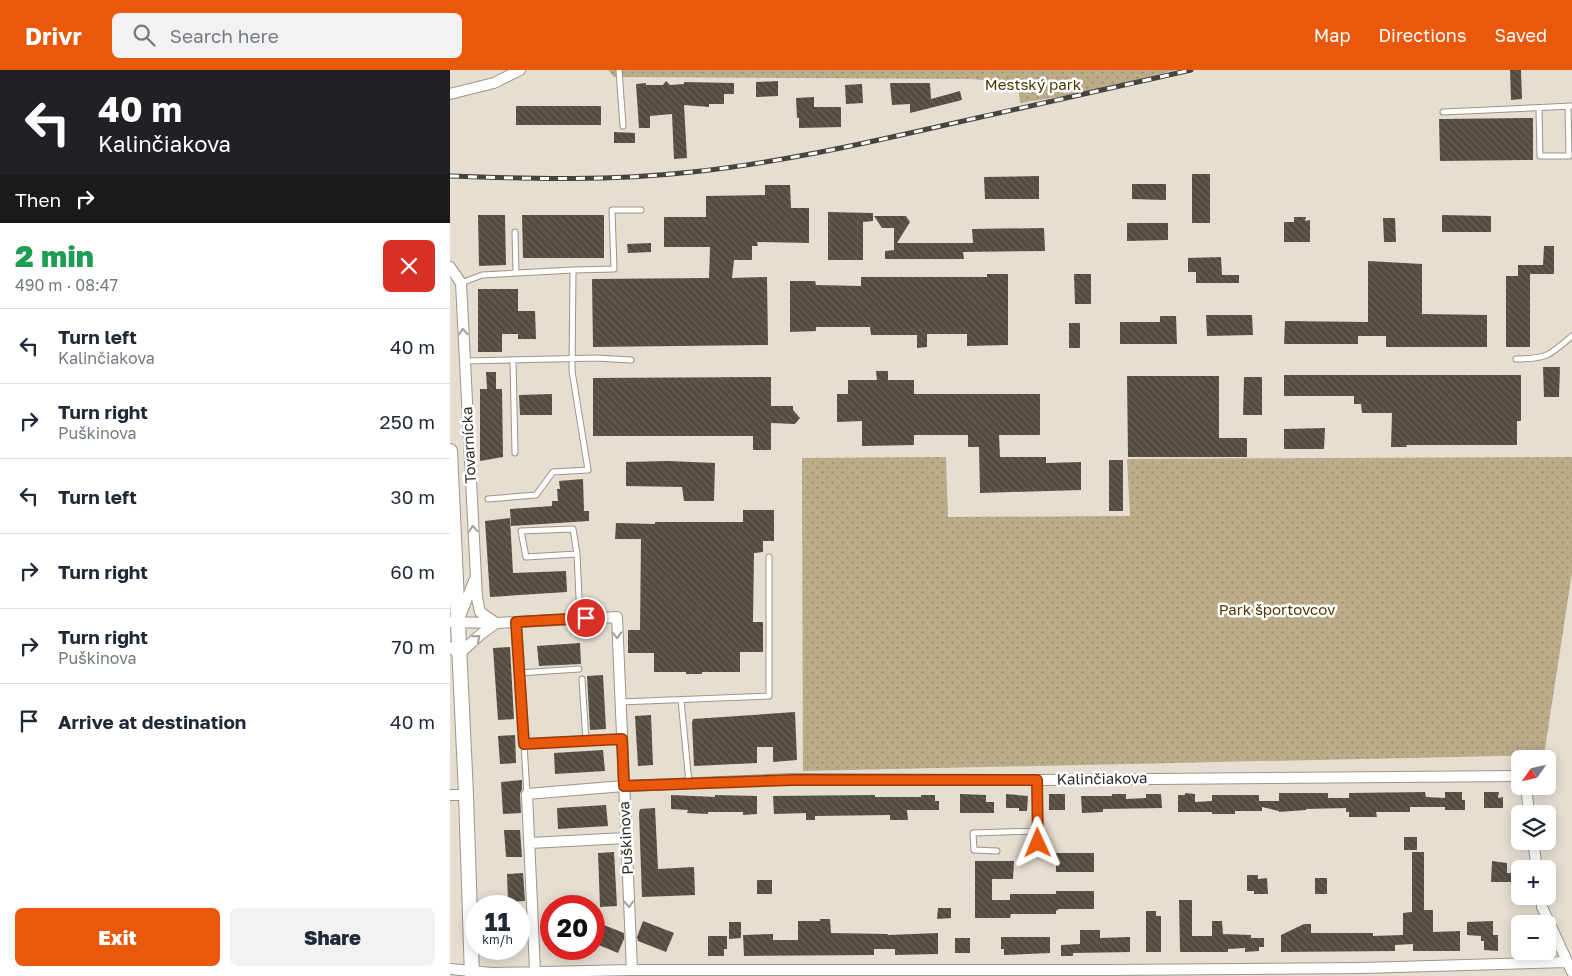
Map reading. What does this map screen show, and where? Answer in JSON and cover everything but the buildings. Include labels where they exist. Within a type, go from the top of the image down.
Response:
[{"type":"main road","name":"Tovarnícka","points":[[450,451],[456,577],[455,651],[466,795],[472,973]]},
{"type":"street","points":[[450,94],[494,83],[508,73],[520,70]]},
{"type":"street","points":[[450,267],[461,283]]},
{"type":"street","name":"Tovarnícka","points":[[454,622],[476,578],[461,283]]},
{"type":"street","points":[[455,651],[496,623],[480,612],[476,578]]},
{"type":"street","points":[[450,610],[454,622]]},
{"type":"street","name":"Puškinova","points":[[454,622],[496,623],[617,617],[632,970]]},
{"type":"street","name":"Kalinčiakova","points":[[527,794],[624,786],[792,780],[1511,776]]},
{"type":"street","points":[[527,794],[535,971]]},
{"type":"street","points":[[450,795],[466,795]]},
{"type":"street","points":[[530,843],[626,838]]},
{"type":"street","points":[[1542,905],[1572,972]]},
{"type":"street","points":[[450,969],[472,973],[632,970],[839,973],[1362,972],[1567,962]]},
{"type":"lane","points":[[619,70],[623,126]]},
{"type":"lane","points":[[1443,112],[1570,106],[1569,156],[1540,156],[1539,108]]},
{"type":"lane","points":[[461,283],[482,275],[614,269],[612,210],[641,210]]},
{"type":"lane","points":[[515,232],[516,273]]},
{"type":"lane","points":[[488,499],[536,495],[553,472],[588,470],[572,371],[573,270]]},
{"type":"lane","points":[[1516,359],[1536,359],[1556,351],[1572,336]]},
{"type":"lane","points":[[465,361],[597,358],[631,360]]},
{"type":"lane","points":[[513,361],[515,453]]},
{"type":"lane","points":[[577,554],[526,557],[521,531],[573,529],[577,554],[580,619]]},
{"type":"lane","points":[[620,702],[769,696],[769,557]]},
{"type":"lane","points":[[516,622],[527,794]]},
{"type":"lane","points":[[519,673],[579,669]]},
{"type":"lane","points":[[582,679],[586,741]]},
{"type":"lane","points":[[681,700],[689,784]]},
{"type":"lane","points":[[524,744],[622,739]]},
{"type":"lane","points":[[1037,780],[1038,849]]},
{"type":"lane","points":[[997,851],[974,850],[974,833],[1038,831]]},
{"type":"green space","name":"Mestský park","points":[[608,70],[1176,70],[1088,92],[1020,103],[1018,84],[972,79],[614,77]]},
{"type":"green space","name":"Park športovcov","points":[[946,457],[948,517],[1130,516],[1127,459],[1572,457],[1572,573],[1545,750],[1511,750],[1511,756],[803,771],[802,458]]},
{"type":"railway","points":[[450,176],[601,178],[662,175],[723,168],[848,147],[1191,70]]},
{"type":"route","points":[[586,618],[516,622],[524,744],[622,739],[624,786],[792,780],[1037,780],[1038,843]]}]
